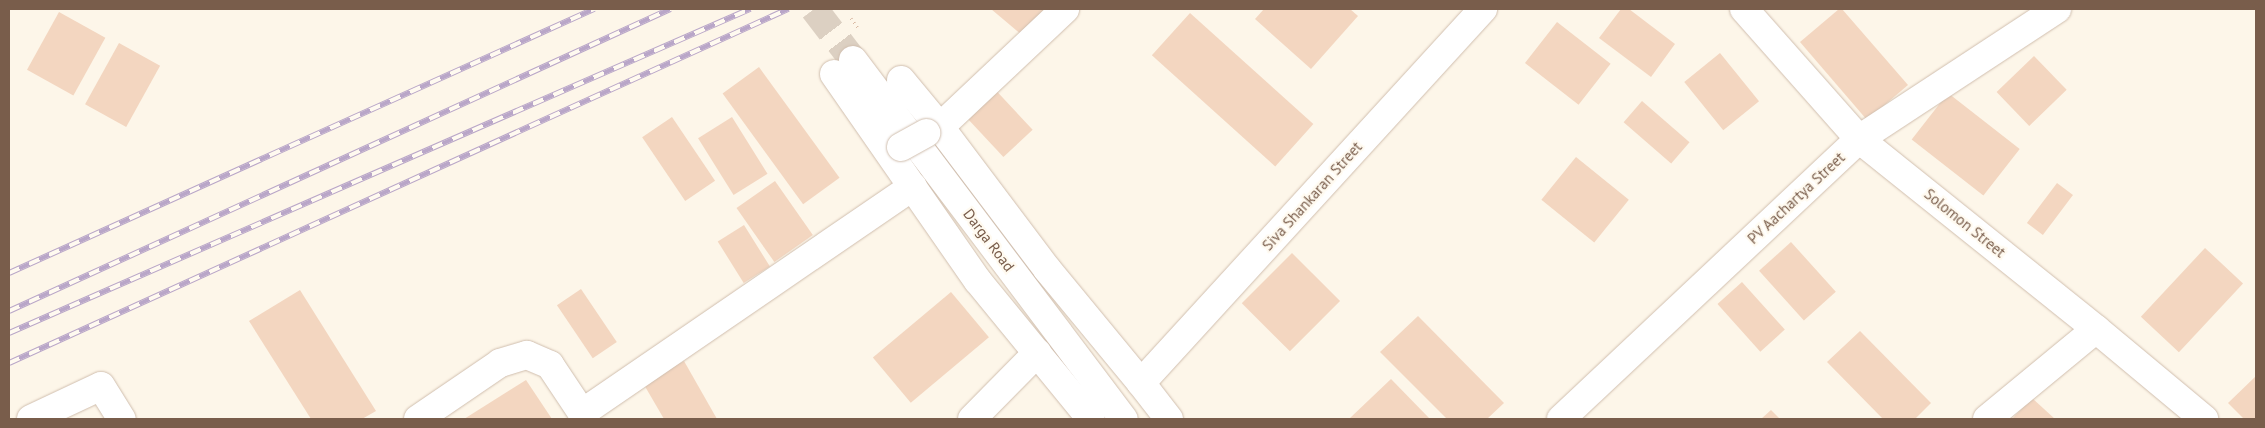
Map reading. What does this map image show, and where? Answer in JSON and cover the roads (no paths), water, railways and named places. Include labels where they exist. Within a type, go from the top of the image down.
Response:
[{"type":"street","points":[[1065,9],[933,130],[895,150],[913,186],[978,281],[1091,419]]},
{"type":"street","name":"Siva Shankaran Street","points":[[1141,384],[1483,9]]},
{"type":"street","name":"Solomon Street","points":[[1744,9],[1859,139],[2096,329],[2204,419]]},
{"type":"street","name":"PV Aachartya Street","points":[[1561,419],[1859,139],[2057,9]]},
{"type":"street","name":"Darga Road","points":[[895,150],[843,67],[1124,419]]},
{"type":"street","points":[[901,80],[933,130],[1169,419]]},
{"type":"street","points":[[418,419],[500,363],[528,355],[550,365],[584,416],[913,186]]},
{"type":"street","points":[[1987,419],[2096,329]]},
{"type":"street","points":[[972,419],[1037,353]]},
{"type":"street","points":[[31,419],[102,386],[122,419]]},
{"type":"tunnel","points":[[814,9],[853,60]]},
{"type":"railway","points":[[9,273],[594,9]]},
{"type":"railway","points":[[9,311],[670,9]]},
{"type":"railway","points":[[9,333],[750,9]]},
{"type":"railway","points":[[9,363],[788,9]]}]
